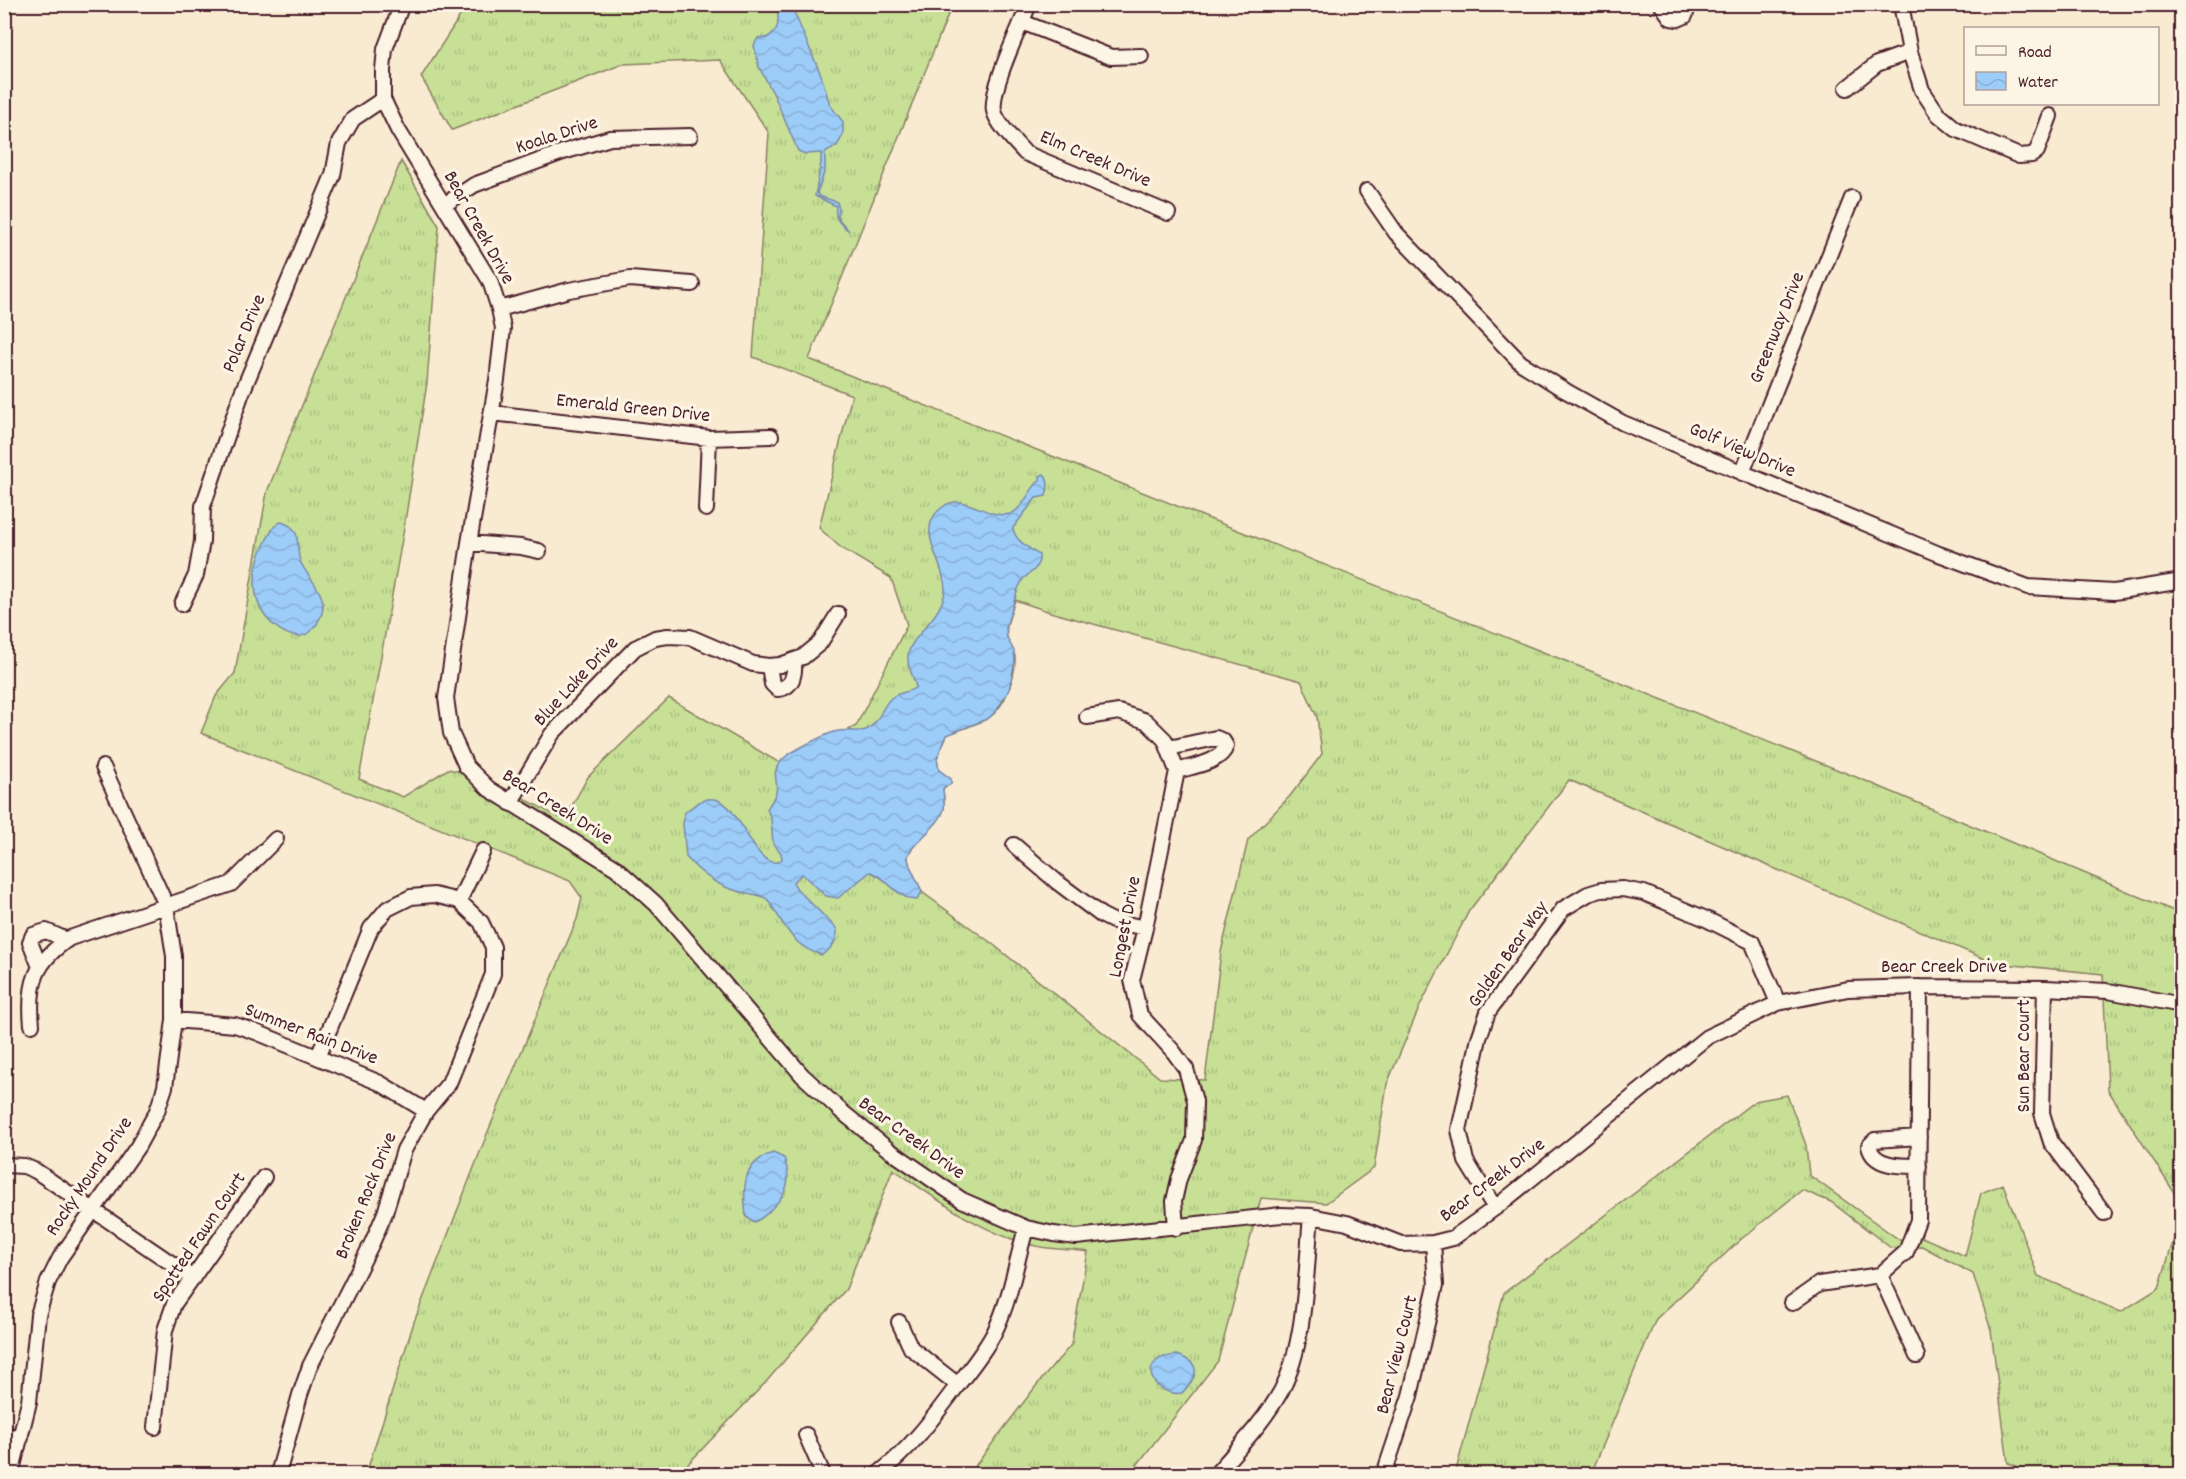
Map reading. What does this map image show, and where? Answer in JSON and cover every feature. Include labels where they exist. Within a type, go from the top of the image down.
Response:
[{"type":"street","name":"Bear Creek Drive","points":[[402,4],[385,49],[383,99],[398,130],[490,281],[502,328],[497,381],[469,543],[446,698],[451,733],[465,766],[489,789],[616,868],[656,904],[801,1075],[889,1150],[962,1200],[1026,1228],[1076,1237],[1281,1215],[1311,1216],[1347,1224],[1401,1244],[1433,1243],[1453,1238],[1495,1208],[1707,1037],[1778,1003],[1848,988],[1920,987],[2108,991],[2181,1005]]},
{"type":"street","name":"Elm Creek Drive","points":[[1029,4],[996,88],[994,112],[1009,136],[1025,153],[1168,213]]},
{"type":"street","points":[[1661,4],[1671,18],[1678,20],[1685,16],[1689,4]]},
{"type":"street","points":[[1901,4],[1910,52],[1922,90],[1938,114],[1956,129],[2019,156],[2032,155],[2037,151],[2050,116]]},
{"type":"street","points":[[1023,22],[1111,57],[1141,56]]},
{"type":"street","points":[[1847,88],[1877,64],[1910,52]]},
{"type":"street","name":"Polar Drive","points":[[182,604],[196,575],[202,541],[203,506],[241,395],[333,175],[339,143],[353,119],[383,99]]},
{"type":"street","name":"Koala Drive","points":[[444,205],[474,185],[563,152],[610,138],[690,136]]},
{"type":"street","name":"Golf View Drive","points":[[1367,191],[1396,233],[1521,363],[1623,423],[1981,570],[2028,586],[2114,592],[2181,581]]},
{"type":"street","name":"Greenway Drive","points":[[1742,473],[1852,198]]},
{"type":"street","points":[[499,309],[569,290],[630,279],[692,284]]},
{"type":"street","name":"Emerald Green Drive","points":[[492,413],[709,438],[771,436]]},
{"type":"street","points":[[706,509],[709,438]]},
{"type":"street","points":[[469,543],[521,546],[539,551]]},
{"type":"street","name":"Blue Lake Drive","points":[[510,803],[552,734],[635,648],[655,638],[690,637],[753,664],[769,666],[803,657],[820,643],[838,614]]},
{"type":"street","points":[[769,666],[772,684],[777,689],[784,688],[790,684],[795,672],[794,661]]},
{"type":"street","points":[[1087,717],[1119,712],[1146,721],[1166,740],[1177,771],[1214,759],[1224,752],[1226,746],[1223,741],[1216,738],[1169,748]]},
{"type":"street","name":"Rocky Mound Drive","points":[[10,1474],[21,1438],[28,1402],[38,1315],[48,1282],[60,1257],[138,1146],[157,1111],[165,1087],[174,1020],[174,956],[166,905],[103,767]]},
{"type":"street","name":"Longest Drive","points":[[1176,1228],[1174,1201],[1179,1179],[1194,1140],[1195,1101],[1186,1069],[1140,1015],[1132,980],[1177,771]]},
{"type":"street","points":[[32,1025],[30,1001],[40,967],[51,951],[67,939],[231,885],[276,839]]},
{"type":"street","points":[[1014,845],[1057,882],[1101,915],[1113,921],[1145,928]]},
{"type":"street","points":[[318,1057],[371,928],[378,918],[387,909],[411,897],[434,895],[459,901],[483,851]]},
{"type":"street","name":"Golden Bear Way","points":[[1495,1208],[1466,1161],[1459,1130],[1479,1038],[1488,1012],[1563,909],[1588,894],[1602,890],[1623,889],[1644,893],[1706,919],[1752,942],[1778,1003]]},
{"type":"street","name":"Broken Rock Drive","points":[[278,1474],[310,1366],[372,1244],[385,1214],[404,1150],[426,1111],[449,1083],[493,974],[493,947],[481,922],[459,901]]},
{"type":"street","points":[[40,967],[30,942],[33,934],[46,931],[67,939]]},
{"type":"street","points":[[1792,1302],[1819,1284],[1880,1275],[1906,1252],[1918,1221],[1920,987]]},
{"type":"street","name":"Sun Bear Court","points":[[2045,988],[2042,1113],[2051,1143],[2104,1213]]},
{"type":"street","name":"Summer Rain Drive","points":[[174,1020],[235,1025],[380,1083],[426,1111]]},
{"type":"street","points":[[1919,1137],[1875,1140],[1869,1146],[1870,1153],[1876,1160],[1901,1166],[1919,1166]]},
{"type":"street","points":[[4,1165],[24,1166],[36,1171],[193,1278]]},
{"type":"street","name":"Spotted Fawn Court","points":[[155,1427],[165,1330],[174,1304],[264,1177]]},
{"type":"street","points":[[1216,1474],[1265,1415],[1281,1391],[1294,1361],[1300,1334],[1311,1216]]},
{"type":"street","points":[[878,1474],[901,1456],[979,1357],[1003,1309],[1026,1228]]},
{"type":"street","name":"Bear View Court","points":[[1384,1474],[1410,1396],[1436,1285],[1433,1243]]},
{"type":"street","points":[[1880,1275],[1917,1356]]},
{"type":"street","points":[[899,1322],[911,1348],[958,1385]]},
{"type":"street","points":[[4,1434],[21,1438]]},
{"type":"street","points":[[806,1435],[823,1474]]},
{"type":"green space","points":[[467,5],[952,5],[809,359],[1866,781],[2181,914],[2181,1203],[2108,1090],[2103,974],[1994,963],[1569,780],[1469,911],[1420,1006],[1387,1084],[1374,1168],[1326,1203],[1261,1198],[1218,1361],[1130,1474],[969,1474],[1036,1386],[1071,1345],[1088,1252],[1036,1246],[997,1234],[961,1215],[893,1169],[846,1289],[766,1382],[685,1467],[647,1474],[548,1471],[546,1474],[366,1474],[414,1322],[487,1134],[577,919],[582,898],[570,881],[201,733],[216,696],[235,673],[267,492],[401,161],[439,226],[427,383],[403,534],[359,779],[403,797],[448,769],[494,783],[564,820],[588,777],[669,698],[783,765],[856,726],[907,625],[891,578],[841,548],[819,528],[852,395],[753,357],[769,133],[720,60],[623,64],[452,130],[421,77]],"holes":[[[1015,600],[1050,612],[1301,681],[1317,717],[1322,754],[1290,796],[1248,840],[1221,952],[1205,1080],[1160,1078],[990,942],[922,892],[909,864],[909,852],[942,814],[943,788],[951,784],[951,779],[939,770],[937,758],[947,735],[990,717],[1001,705],[1009,690],[1014,673],[1015,657],[1008,640],[1007,630]]]},
{"type":"green space","points":[[1787,1095],[1806,1145],[1809,1175],[1901,1241],[1922,1237],[1965,1256],[1981,1193],[2003,1184],[2038,1276],[2121,1312],[2159,1288],[2181,1216],[2181,1474],[2037,1474],[2008,1463],[1991,1330],[1973,1274],[1922,1246],[1891,1248],[1831,1202],[1802,1190],[1740,1240],[1656,1319],[1591,1474],[1455,1474],[1504,1293],[1755,1101]]},
{"type":"water","points":[[777,5],[791,5],[821,75],[830,105],[843,122],[843,135],[837,146],[825,153],[825,170],[817,193],[819,196],[837,202],[838,218],[849,231],[838,220],[836,206],[815,196],[821,153],[805,154],[798,151],[774,95],[759,67],[754,45],[758,38],[766,38],[777,28]]},
{"type":"water","points":[[1044,474],[1048,484],[1046,496],[1036,498],[1013,528],[1019,540],[1039,555],[1039,561],[1035,569],[1023,579],[1018,589],[1006,627],[1007,638],[1014,651],[1015,661],[1009,690],[997,710],[989,718],[947,735],[937,758],[939,770],[951,779],[951,784],[943,788],[942,815],[913,847],[908,857],[922,892],[917,900],[910,899],[870,872],[838,898],[826,896],[802,874],[793,882],[797,889],[837,929],[834,944],[822,955],[811,951],[790,933],[767,899],[721,885],[686,857],[683,824],[685,812],[701,801],[714,799],[725,804],[759,852],[768,860],[778,862],[782,859],[781,853],[773,844],[771,819],[767,809],[777,788],[775,774],[781,761],[817,739],[833,733],[866,730],[871,727],[891,698],[916,687],[909,664],[910,650],[938,609],[945,590],[941,568],[930,535],[930,525],[935,515],[944,506],[960,502],[993,513],[1010,514],[1019,508],[1040,480],[1040,476]]},
{"type":"water","points":[[281,522],[294,529],[301,563],[322,599],[323,607],[316,625],[301,636],[288,634],[267,618],[261,608],[255,586],[255,574],[262,550],[271,531]]},
{"type":"water","points":[[773,1153],[784,1158],[787,1184],[782,1196],[765,1216],[754,1222],[746,1217],[744,1197],[746,1178],[755,1163]]},
{"type":"water","points":[[1177,1355],[1191,1362],[1195,1371],[1191,1382],[1182,1393],[1160,1388],[1155,1383],[1151,1371],[1159,1359]]}]
